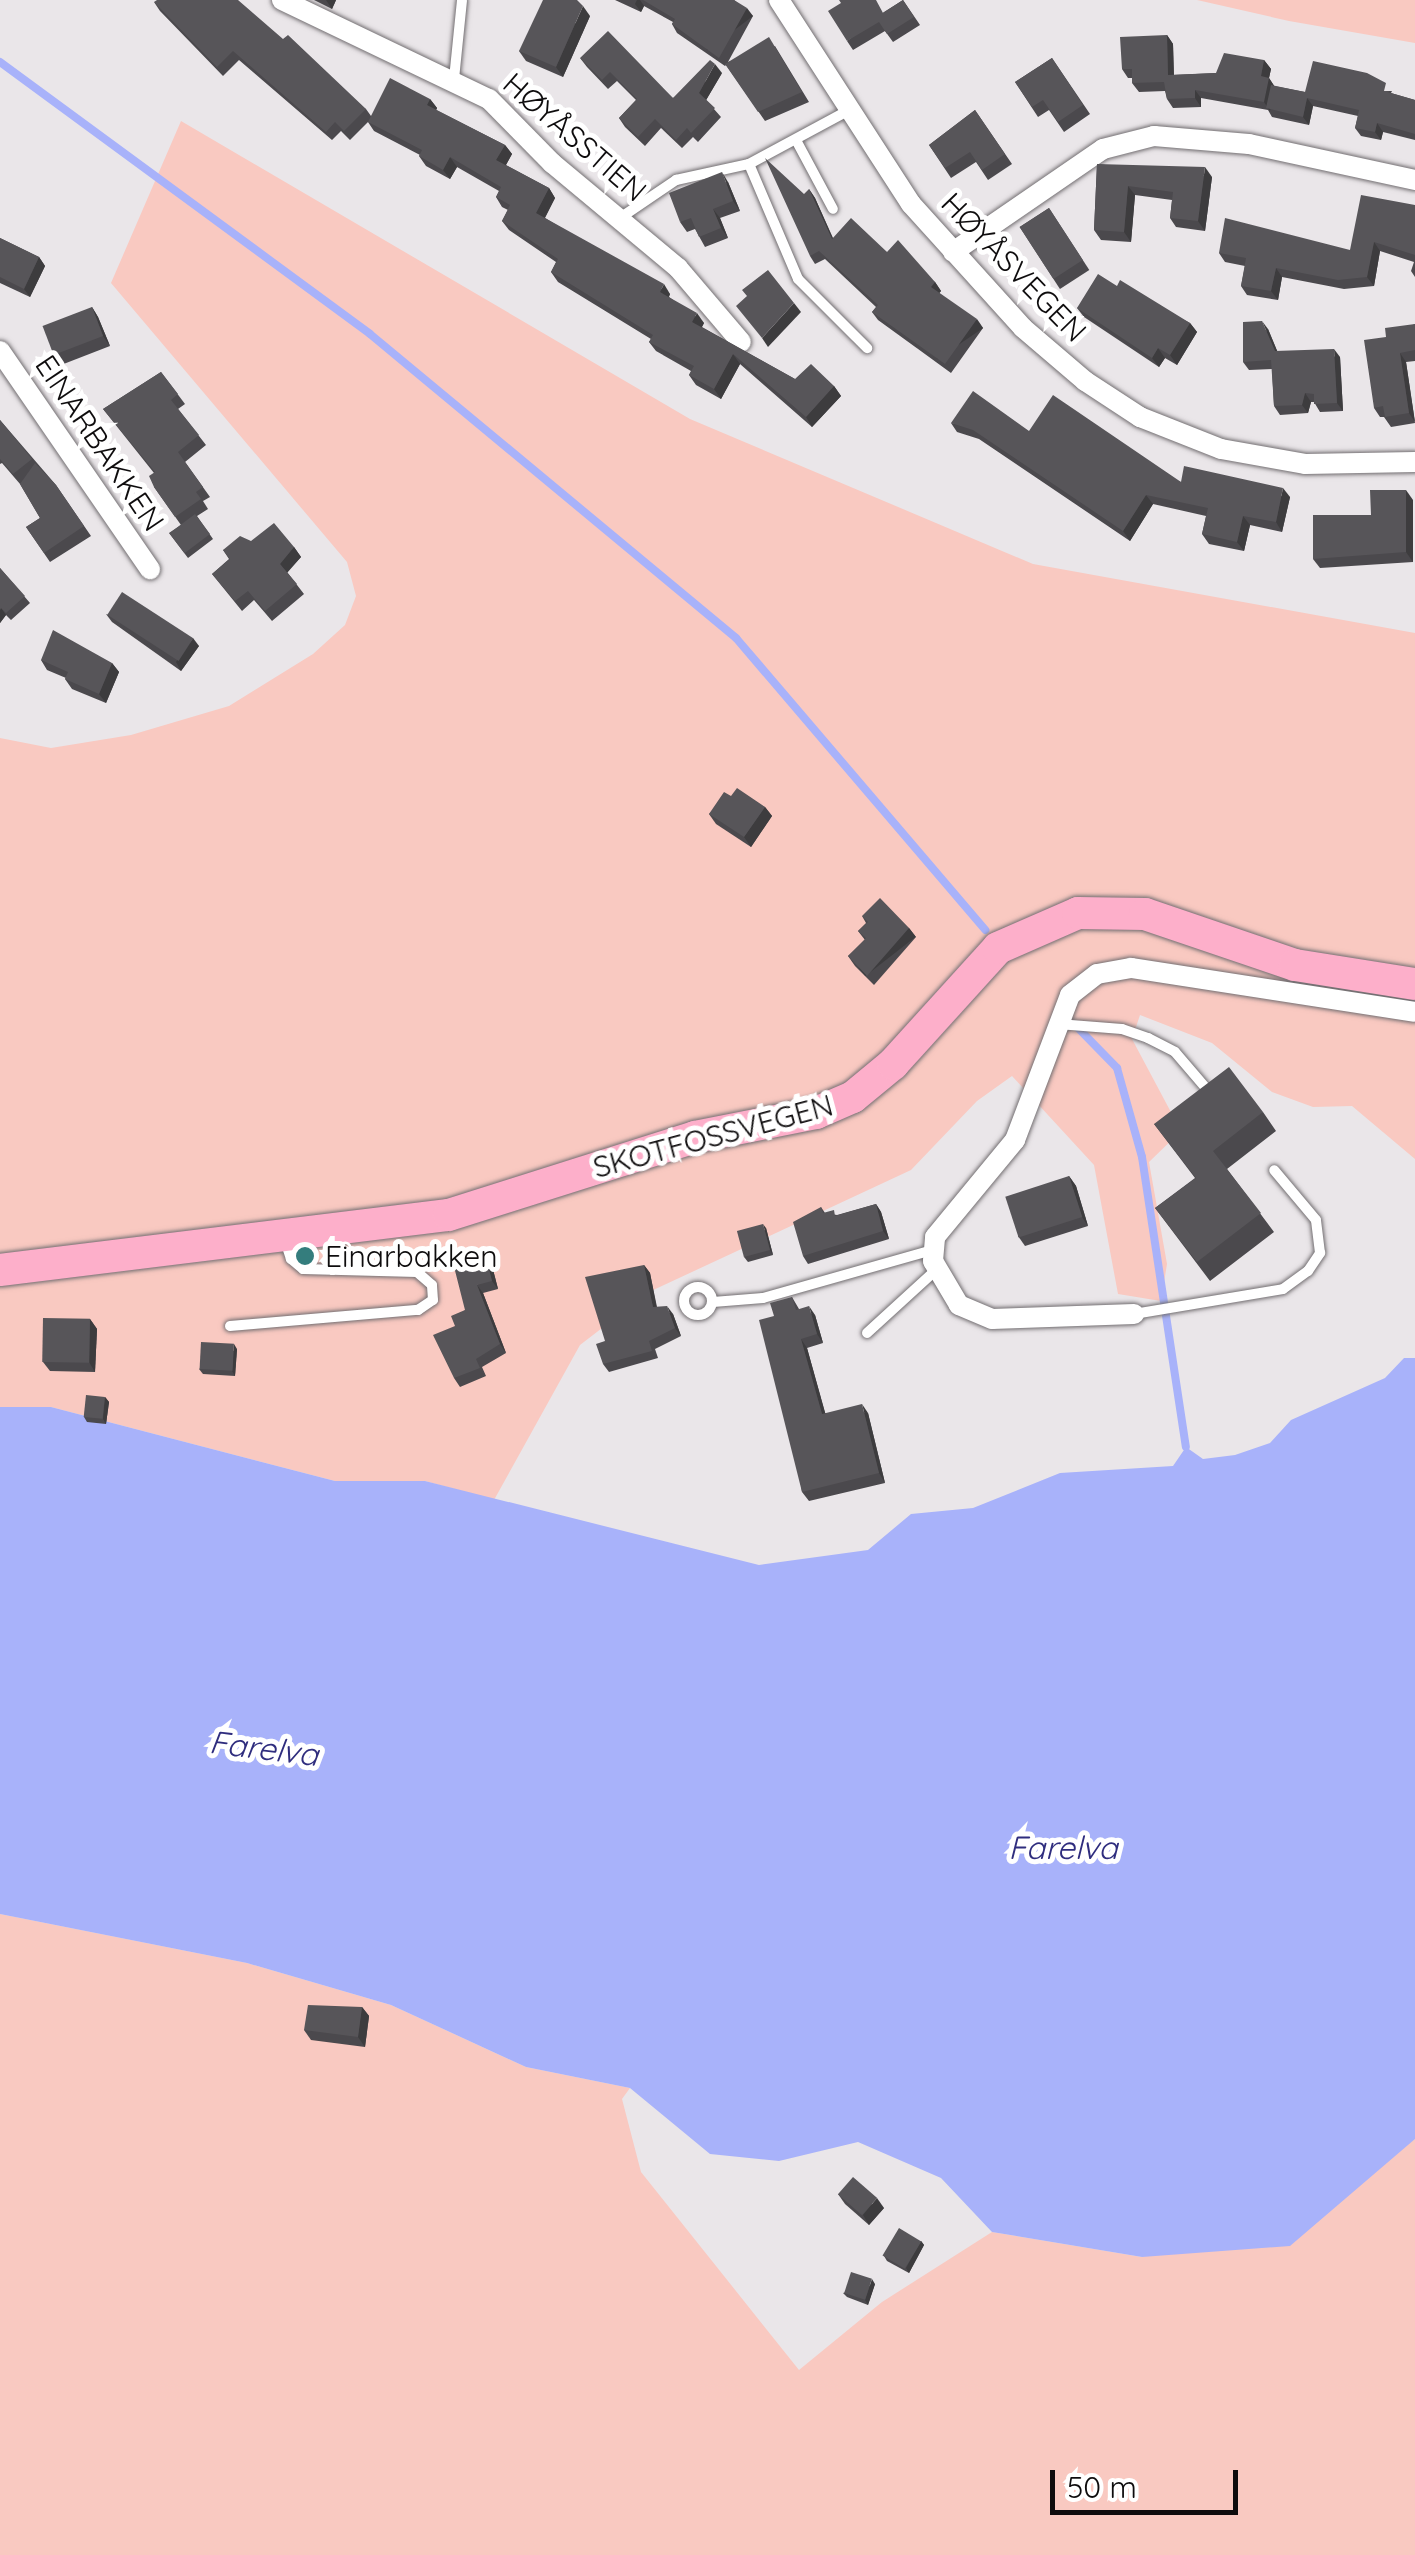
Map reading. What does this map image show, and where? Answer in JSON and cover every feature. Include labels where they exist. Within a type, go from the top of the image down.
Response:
[{"type":"main road","name":"SKOTFOSSVEGEN","points":[[0,1270],[286,1240],[449,1214],[695,1137],[836,1106],[892,1064],[998,948],[1078,913],[1146,914],[1295,965],[1415,984]]},
{"type":"street","name":"HØYÅSSTIEN","points":[[282,0],[302,15],[454,79],[489,99],[552,163],[678,268],[741,342]]},
{"type":"street","name":"HØYÅSVEGEN","points":[[778,0],[892,177],[953,252],[1052,354],[1140,418],[1258,458],[1415,462]]},
{"type":"street","points":[[953,252],[1104,149],[1154,136],[1249,144],[1415,180]]},
{"type":"street","name":"EINARBAKKEN","points":[[0,351],[150,570]]},
{"type":"street","points":[[1134,1314],[992,1320],[959,1304],[934,1260],[944,1224],[1015,1140],[1057,1024],[1082,984],[1130,968],[1415,1012]]},
{"type":"lane","points":[[454,79],[462,0]]},
{"type":"lane","points":[[620,218],[676,180],[749,164],[850,109]]},
{"type":"lane","points":[[796,140],[834,210]]},
{"type":"lane","points":[[749,164],[798,279],[867,348]]},
{"type":"lane","points":[[1057,1024],[1122,1028],[1148,1038],[1175,1052],[1215,1099]]},
{"type":"lane","points":[[1134,1314],[1283,1288],[1308,1271],[1320,1253],[1316,1220],[1274,1170]]},
{"type":"lane","points":[[230,1326],[418,1310],[433,1300],[432,1284],[417,1272],[303,1269],[291,1259],[286,1240]]},
{"type":"lane","points":[[712,1302],[763,1298],[829,1279],[934,1260]]},
{"type":"lane","points":[[867,1333],[934,1260]]},
{"type":"shaded area","points":[[1197,0],[1415,0],[1415,43],[1289,21]]},
{"type":"shaded area","points":[[181,121],[690,419],[1033,564],[1415,633],[1415,1159],[1352,1106],[1313,1107],[1272,1092],[1212,1043],[1140,1015],[1132,1039],[1181,1131],[1149,1162],[1167,1264],[1161,1301],[1118,1294],[1094,1165],[1012,1076],[977,1101],[911,1170],[649,1292],[580,1345],[494,1500],[425,1481],[335,1481],[51,1407],[0,1407],[0,738],[51,748],[131,735],[229,706],[313,654],[345,625],[356,596],[347,562],[111,283]]},
{"type":"shaded area","points":[[0,1914],[247,1963],[391,2005],[526,2067],[630,2088],[622,2099],[641,2172],[799,2370],[882,2302],[992,2232],[1142,2257],[1379,2164],[1415,2139],[1415,2555],[0,2555]]},
{"type":"water","name":"Farelva","points":[[1404,1358],[1415,1358],[1415,2139],[1290,2246],[1142,2257],[992,2232],[941,2178],[858,2142],[779,2161],[710,2154],[630,2088],[526,2067],[391,2005],[247,1963],[0,1914],[0,1407],[51,1407],[335,1481],[425,1481],[759,1565],[868,1550],[911,1514],[973,1508],[1060,1473],[1173,1466],[1186,1447],[1203,1459],[1235,1455],[1270,1443],[1291,1420],[1385,1378]]},
{"type":"building","points":[[238,0],[283,39],[288,35],[366,109],[344,131],[335,122],[326,132],[233,51],[217,67],[154,2]]},
{"type":"building","points":[[543,0],[577,0],[583,6],[556,67],[519,51]]},
{"type":"building","points":[[643,0],[734,0],[747,8],[719,58],[672,24],[675,19]]},
{"type":"building","points":[[839,0],[876,0],[883,13],[903,0],[914,17],[887,34],[879,22],[847,41],[828,11],[841,3]]},
{"type":"building","points":[[608,31],[673,98],[710,60],[715,64],[699,93],[715,108],[691,133],[687,128],[676,140],[655,119],[638,137],[619,118],[637,99],[610,72],[602,80],[580,58]]},
{"type":"building","points":[[1167,35],[1168,75],[1216,73],[1224,53],[1264,60],[1261,76],[1269,78],[1264,102],[1195,90],[1195,98],[1167,99],[1164,82],[1132,83],[1132,69],[1122,69],[1120,37]]},
{"type":"building","points":[[769,37],[802,92],[758,112],[725,64]]},
{"type":"building","points":[[1052,58],[1083,105],[1058,122],[1043,100],[1032,107],[1015,82]]},
{"type":"building","points":[[1313,61],[1367,73],[1386,83],[1384,91],[1415,100],[1415,134],[1377,123],[1375,132],[1355,128],[1359,110],[1307,98],[1303,117],[1266,108],[1271,85],[1305,92]]},
{"type":"building","points":[[390,78],[430,99],[427,105],[505,145],[496,160],[549,188],[536,213],[664,284],[660,292],[697,313],[692,322],[795,379],[811,364],[834,386],[806,417],[733,354],[714,389],[689,375],[694,366],[649,342],[653,335],[551,272],[558,259],[502,221],[510,205],[496,197],[501,187],[450,157],[443,170],[419,156],[422,150],[368,122]]},
{"type":"building","points":[[975,110],[1005,154],[982,170],[970,152],[945,168],[929,145]]},
{"type":"building","points":[[765,158],[804,194],[809,189],[832,239],[851,218],[887,252],[898,240],[935,282],[931,287],[977,319],[945,364],[872,312],[878,305],[819,251],[810,256]]},
{"type":"building","points":[[1097,164],[1205,167],[1198,221],[1170,218],[1173,192],[1128,186],[1124,232],[1094,230]]},
{"type":"building","points":[[722,172],[733,201],[713,209],[721,228],[699,237],[691,218],[680,222],[669,193]]},
{"type":"building","points":[[1361,195],[1415,205],[1415,255],[1374,242],[1367,277],[1338,280],[1276,268],[1271,291],[1241,286],[1246,258],[1219,253],[1225,218],[1350,250]]},
{"type":"building","points":[[1049,208],[1083,260],[1053,279],[1020,227]]},
{"type":"building","points":[[0,238],[39,257],[24,289],[0,277]]},
{"type":"building","points":[[768,270],[794,303],[762,338],[736,306],[747,296],[742,290]]},
{"type":"building","points":[[1098,274],[1117,286],[1120,280],[1190,323],[1170,355],[1158,348],[1152,358],[1077,308]]},
{"type":"building","points":[[92,307],[103,336],[54,355],[43,326]]},
{"type":"building","points":[[1262,321],[1275,351],[1334,349],[1337,403],[1314,404],[1314,394],[1305,393],[1302,405],[1274,406],[1271,360],[1243,362],[1243,322]]},
{"type":"building","points":[[1415,324],[1415,350],[1400,353],[1409,413],[1385,417],[1383,406],[1374,408],[1364,340],[1386,337],[1385,328]]},
{"type":"building","points":[[161,372],[178,394],[171,400],[199,435],[178,452],[203,487],[196,492],[201,499],[175,517],[149,476],[155,472],[103,409]]},
{"type":"building","points":[[973,391],[1029,431],[1053,395],[1181,482],[1184,466],[1283,488],[1276,522],[1243,516],[1237,542],[1202,534],[1208,508],[1146,495],[1123,531],[973,430],[951,423]]},
{"type":"building","points":[[0,420],[32,459],[13,474],[0,459]]},
{"type":"building","points":[[35,463],[56,485],[84,526],[44,553],[26,527],[40,518],[20,484]]},
{"type":"building","points":[[1370,490],[1406,490],[1406,552],[1313,559],[1313,515],[1371,515]]},
{"type":"building","points":[[195,514],[210,534],[184,553],[169,533]]},
{"type":"building","points":[[274,523],[294,547],[280,564],[297,584],[265,611],[248,591],[235,601],[212,574],[230,559],[223,550],[240,536],[251,541]]},
{"type":"building","points":[[0,568],[25,596],[6,613],[0,610]]},
{"type":"building","points":[[122,592],[193,638],[179,661],[107,615]]},
{"type":"building","points":[[53,630],[112,663],[99,694],[65,679],[68,672],[41,660]]},
{"type":"building","points":[[737,788],[765,807],[744,837],[709,814],[724,792],[731,796]]},
{"type":"building","points":[[880,898],[909,928],[867,976],[848,956],[866,938],[858,931],[868,922],[862,916]]},
{"type":"building","points":[[1229,1067],[1263,1112],[1213,1151],[1261,1213],[1197,1262],[1155,1208],[1196,1178],[1154,1124]]},
{"type":"building","points":[[1069,1176],[1082,1217],[1019,1238],[1005,1197]]},
{"type":"building","points":[[876,1204],[883,1231],[803,1256],[793,1222],[821,1207],[823,1213],[834,1210],[835,1216]]},
{"type":"building","points":[[763,1224],[770,1250],[744,1257],[737,1231]]},
{"type":"building","points":[[484,1250],[492,1281],[477,1285],[500,1344],[476,1359],[480,1368],[454,1378],[433,1335],[455,1326],[451,1316],[465,1310],[450,1251]]},
{"type":"building","points":[[644,1265],[653,1307],[667,1306],[675,1328],[649,1341],[652,1351],[603,1364],[596,1344],[605,1341],[585,1277]]},
{"type":"building","points":[[792,1297],[796,1310],[809,1306],[817,1334],[801,1339],[822,1414],[862,1404],[879,1473],[802,1492],[759,1320],[774,1316],[770,1303]]},
{"type":"building","points":[[43,1318],[90,1319],[89,1363],[42,1362]]},
{"type":"building","points":[[201,1342],[234,1344],[233,1371],[200,1369]]},
{"type":"building","points":[[86,1395],[105,1397],[103,1419],[84,1417]]},
{"type":"building","points":[[308,2005],[362,2007],[358,2037],[304,2030]]},
{"type":"building","points":[[853,2177],[877,2198],[862,2215],[838,2194]]},
{"type":"building","points":[[899,2228],[921,2241],[905,2269],[883,2255]]},
{"type":"building","points":[[851,2272],[872,2279],[865,2300],[844,2293]]},
{"type":"waterway","points":[[0,62],[370,334],[736,638],[985,930]]},
{"type":"waterway","points":[[1078,1028],[1117,1068],[1142,1157],[1186,1447]]},
{"type":"place","name":"Einarbakken","points":[[305,1256]]}]
